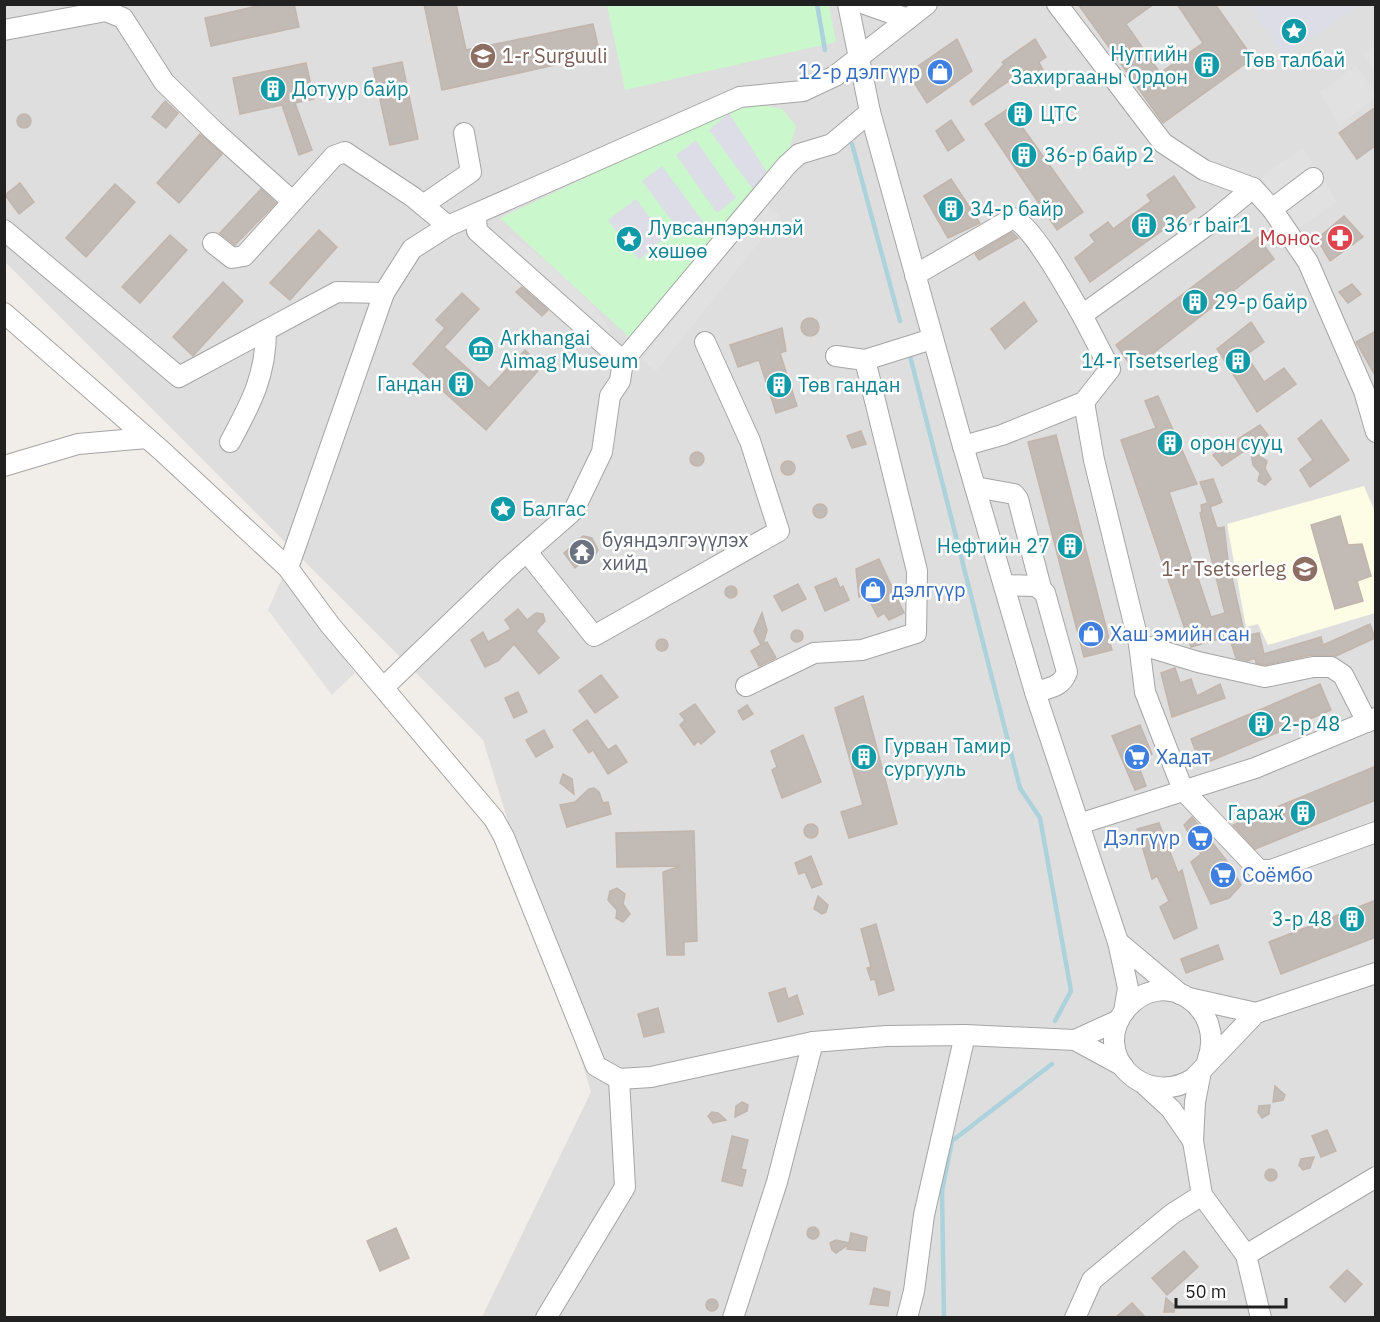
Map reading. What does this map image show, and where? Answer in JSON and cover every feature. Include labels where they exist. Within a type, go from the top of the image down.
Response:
[{"type":"street","points":[[848,4],[861,58],[870,112],[915,275],[916,344],[963,446],[1035,692],[1118,942],[1128,988],[1115,1039],[1123,1066]]},
{"type":"street","points":[[866,4],[908,19]]},
{"type":"street","points":[[288,568],[384,293],[412,249],[448,226],[476,216],[741,97],[802,91],[835,76],[861,58],[927,4]]},
{"type":"street","points":[[1058,4],[1164,143],[1204,170],[1252,188],[1272,209],[1308,262],[1370,387],[1376,432]]},
{"type":"street","points":[[4,30],[106,11],[123,18],[164,82],[292,201]]},
{"type":"street","points":[[384,687],[526,552],[574,510],[589,484],[602,452],[610,396],[620,381],[623,361],[787,165],[798,154],[832,144],[870,112]]},
{"type":"street","points":[[423,205],[471,172],[464,133]]},
{"type":"street","points":[[213,243],[232,258],[241,258],[334,156],[345,152],[423,205],[448,226]]},
{"type":"street","points":[[1272,209],[1313,178]]},
{"type":"street","points":[[1082,315],[1213,221],[1252,188]]},
{"type":"street","points":[[476,216],[477,231],[623,361]]},
{"type":"street","points":[[915,275],[1013,218],[1021,221],[1046,256],[1082,315],[1110,369],[1084,402],[1002,435],[963,446]]},
{"type":"street","points":[[4,230],[179,377],[337,292],[384,293]]},
{"type":"street","points":[[4,313],[147,438],[288,568],[330,625],[495,819],[596,1066],[619,1079],[651,1077],[813,1042],[886,1036],[965,1035],[1075,1040],[1123,1066],[1171,1109],[1192,1141]]},
{"type":"street","points":[[230,442],[253,398],[266,358],[266,330]]},
{"type":"street","points":[[526,552],[594,636],[779,531],[750,441],[705,342]]},
{"type":"street","points":[[836,356],[865,360],[916,344]]},
{"type":"street","points":[[746,686],[814,653],[862,650],[916,633],[917,571],[865,360]]},
{"type":"street","points":[[1084,402],[1094,460],[1139,644],[1145,692],[1183,790],[1259,870],[1271,870],[1376,832]]},
{"type":"street","points":[[4,466],[78,444],[147,438]]},
{"type":"street","points":[[975,487],[1014,494],[1018,499],[1041,588],[1067,672],[1058,686],[1035,692]]},
{"type":"street","points":[[1004,585],[1041,588]]},
{"type":"street","points":[[1079,824],[1255,768],[1371,720],[1343,675],[1331,667],[1313,667],[1265,677],[1198,662],[1139,644]]},
{"type":"street","points":[[1118,942],[1204,1013],[1209,1022],[1213,1042],[1195,1102],[1192,1141],[1202,1195],[1246,1255],[1262,1317]]},
{"type":"street","points":[[1145,1085],[1155,1088],[1176,1088],[1185,1084],[1256,1013],[1376,973]]},
{"type":"street","points":[[1075,1040],[1122,1016],[1139,998],[1159,991],[1256,1013]]},
{"type":"street","points":[[907,1317],[914,1291],[924,1215],[965,1035]]},
{"type":"street","points":[[733,1317],[777,1182],[813,1042]]},
{"type":"street","points":[[546,1317],[625,1186],[619,1079]]},
{"type":"street","points":[[1246,1255],[1376,1177]]},
{"type":"street","points":[[1075,1317],[1092,1280],[1172,1214],[1202,1195]]},
{"type":"shaded area","points":[[4,5],[1375,5],[1375,1317],[482,1317],[591,1092],[483,740],[5,262]]},
{"type":"shaded area","name":"Төв талбай","points":[[1249,5],[1359,5],[1284,57]]},
{"type":"shaded area","points":[[1375,45],[1375,72],[1363,54]]},
{"type":"shaded area","points":[[1356,65],[1375,93],[1375,98],[1339,126],[1320,92]]},
{"type":"shaded area","points":[[729,113],[768,174],[752,188],[709,130]]},
{"type":"shaded area","points":[[696,140],[736,198],[717,213],[676,155]]},
{"type":"shaded area","points":[[1303,148],[1337,202],[1295,231],[1261,176]]},
{"type":"shaded area","points":[[662,166],[704,223],[685,238],[642,181]]},
{"type":"shaded area","points":[[636,199],[665,237],[639,260],[608,220]]},
{"type":"shaded area","points":[[766,204],[780,216],[656,371],[642,360]]},
{"type":"shaded area","points":[[510,234],[546,261],[590,302],[611,329],[605,339],[502,245]]},
{"type":"shaded area","name":"1-r Tsetserleg","points":[[1364,486],[1375,512],[1375,613],[1268,645],[1258,624],[1246,627],[1227,524]]},
{"type":"shaded area","points":[[282,578],[355,673],[332,695],[268,610]]},
{"type":"green space","points":[[607,5],[829,5],[836,42],[625,90]]},
{"type":"green space","points":[[738,100],[782,109],[796,126],[784,169],[773,173],[629,337],[500,218],[735,107]]},
{"type":"building","points":[[266,4],[294,4],[299,27],[211,46],[205,18]]},
{"type":"building","points":[[424,4],[456,4],[466,50],[593,24],[600,55],[442,90]]},
{"type":"building","name":"Нутгийн Захиргааны Ордон","points":[[1078,4],[1154,4],[1126,24],[1160,73],[1203,43],[1177,4],[1215,4],[1253,58],[1163,123]]},
{"type":"building","name":"12-р дэлгүүр","points":[[957,39],[972,71],[927,103],[908,73]]},
{"type":"building","points":[[1035,39],[1046,57],[1039,62],[1047,78],[1037,85],[1027,69],[973,105],[970,101],[1004,64],[1002,62]]},
{"type":"building","points":[[402,62],[418,139],[390,145],[373,68]]},
{"type":"building","name":"Дотуур байр","points":[[306,63],[314,99],[295,103],[312,150],[299,155],[282,105],[240,114],[233,78]]},
{"type":"building","points":[[165,101],[178,113],[166,128],[152,117]]},
{"type":"building","name":"36-р байр 2","points":[[1020,101],[1031,119],[1020,124],[1083,212],[1057,230],[985,124]]},
{"type":"building","points":[[1376,107],[1376,145],[1357,159],[1339,133]]},
{"type":"building","points":[[24,114],[29,116],[31,121],[29,126],[24,128],[19,126],[17,121],[19,116]]},
{"type":"building","points":[[951,120],[964,140],[948,151],[936,131]]},
{"type":"building","points":[[200,134],[222,154],[179,203],[157,183]]},
{"type":"building","name":"36 r bair1","points":[[1174,176],[1195,207],[1090,282],[1075,258],[1095,242],[1090,235],[1108,222],[1113,229],[1151,201],[1147,195]]},
{"type":"building","name":"34-р байр","points":[[951,179],[980,223],[948,238],[924,196]]},
{"type":"building","points":[[20,183],[34,202],[19,214],[5,195]]},
{"type":"building","points":[[115,184],[135,202],[86,257],[66,238]]},
{"type":"building","points":[[261,189],[276,203],[235,245],[220,233]]},
{"type":"building","name":"Монос","points":[[1344,216],[1363,237],[1330,261],[1317,239]]},
{"type":"building","points":[[319,230],[337,247],[290,300],[270,283]]},
{"type":"building","points":[[1012,232],[1018,238],[979,260],[975,254]]},
{"type":"building","points":[[170,235],[187,250],[140,303],[122,287]]},
{"type":"building","name":"29-р байр","points":[[1258,237],[1274,259],[1133,369],[1116,345]]},
{"type":"building","points":[[223,282],[243,301],[193,356],[173,337]]},
{"type":"building","points":[[1352,284],[1361,294],[1348,303],[1339,292]]},
{"type":"building","points":[[522,287],[548,310],[542,316],[516,292]]},
{"type":"building","points":[[462,293],[479,309],[444,347],[489,388],[525,350],[542,366],[486,430],[413,364],[445,328],[436,320]]},
{"type":"building","points":[[1024,302],[1037,321],[1005,349],[991,329]]},
{"type":"building","points":[[810,318],[816,321],[819,327],[816,333],[810,336],[804,333],[801,327],[804,321]]},
{"type":"building","name":"14-r Tsetserleg","points":[[1251,322],[1264,342],[1246,355],[1264,382],[1284,368],[1296,384],[1257,412],[1217,349]]},
{"type":"building","points":[[782,328],[786,351],[780,353],[797,406],[776,413],[759,360],[738,367],[730,345]]},
{"type":"building","points":[[1376,331],[1376,377],[1356,342]]},
{"type":"building","points":[[1158,396],[1197,484],[1169,492],[1211,617],[1225,613],[1200,513],[1202,512],[1201,505],[1208,503],[1200,482],[1213,479],[1222,502],[1210,507],[1217,528],[1224,527],[1228,560],[1245,636],[1259,633],[1264,654],[1321,637],[1323,645],[1370,624],[1375,638],[1336,656],[1311,655],[1265,665],[1256,663],[1255,658],[1248,661],[1236,658],[1229,636],[1191,647],[1121,440],[1156,428],[1145,401]]},
{"type":"building","points":[[1321,420],[1349,460],[1310,487],[1300,470],[1313,460],[1298,439]]},
{"type":"building","points":[[1260,425],[1268,435],[1222,466],[1213,455]]},
{"type":"building","points":[[861,431],[866,444],[852,448],[847,436]]},
{"type":"building","name":"Нефтийн 27","points":[[1056,435],[1112,650],[1084,657],[1028,442]]},
{"type":"building","points":[[1250,449],[1267,461],[1265,468],[1271,479],[1265,485],[1258,481],[1260,473],[1253,465]]},
{"type":"building","points":[[694,452],[700,452],[704,459],[700,466],[694,466],[690,462],[690,456]]},
{"type":"building","points":[[785,461],[791,461],[795,468],[791,475],[785,475],[781,471],[781,465]]},
{"type":"building","points":[[817,504],[823,504],[827,511],[823,518],[817,518],[813,514],[813,508]]},
{"type":"building","points":[[1340,516],[1348,545],[1362,544],[1371,576],[1357,581],[1363,601],[1335,609],[1311,525]]},
{"type":"building","name":"буяндэлгэүүлэх хийд","points":[[583,536],[592,538],[598,550],[593,558],[584,560],[575,568],[564,553]]},
{"type":"building","name":"дэлгүүр","points":[[879,559],[904,613],[889,620],[884,613],[878,617],[866,594],[859,597],[856,569]]},
{"type":"building","points":[[836,578],[840,588],[843,586],[849,600],[825,611],[815,587]]},
{"type":"building","points":[[798,584],[806,599],[782,611],[774,596]]},
{"type":"building","points":[[733,586],[737,592],[733,598],[729,598],[725,590]]},
{"type":"building","points":[[518,609],[527,620],[536,613],[543,614],[545,621],[536,631],[559,658],[539,674],[514,644],[498,661],[485,667],[471,640],[483,632],[488,642],[511,629],[505,620]]},
{"type":"building","points":[[762,613],[767,630],[763,644],[767,642],[776,658],[759,666],[751,651],[761,645],[754,631]]},
{"type":"building","points":[[799,630],[802,631],[802,641],[795,642],[792,641],[791,634],[792,631]]},
{"type":"building","points":[[662,639],[668,645],[662,651],[656,645]]},
{"type":"building","points":[[1175,668],[1180,683],[1191,679],[1197,696],[1220,684],[1225,698],[1172,717],[1161,673]]},
{"type":"building","points":[[601,675],[618,697],[595,713],[579,691]]},
{"type":"building","name":"2-р 48","points":[[1320,684],[1331,710],[1201,765],[1191,739]]},
{"type":"building","points":[[518,692],[527,712],[514,718],[505,698]]},
{"type":"building","name":"Гурван Тамир сургууль","points":[[863,696],[897,824],[849,838],[841,812],[863,805],[835,708]]},
{"type":"building","points":[[695,704],[715,732],[701,744],[698,741],[694,745],[680,725],[685,720],[680,714]]},
{"type":"building","points":[[747,705],[753,714],[743,720],[738,711]]},
{"type":"building","points":[[587,720],[608,750],[616,745],[627,762],[608,774],[593,750],[589,753],[573,730]]},
{"type":"building","name":"Хадат","points":[[1140,725],[1152,754],[1137,761],[1146,786],[1135,790],[1112,736]]},
{"type":"building","points":[[544,730],[553,747],[536,757],[526,740]]},
{"type":"building","points":[[803,735],[821,782],[782,798],[772,770],[777,767],[771,751]]},
{"type":"building","name":"Гараж","points":[[1376,766],[1376,800],[1255,849],[1233,825]]},
{"type":"building","points":[[563,774],[572,779],[574,794],[560,783]]},
{"type":"building","points":[[594,788],[599,792],[603,803],[608,802],[611,814],[567,827],[560,805],[575,802],[589,789]]},
{"type":"building","points":[[1192,817],[1226,860],[1241,885],[1229,898],[1211,904],[1191,862],[1201,854],[1184,825]]},
{"type":"building","points":[[1159,823],[1178,873],[1182,870],[1197,928],[1174,939],[1160,907],[1169,901],[1157,876],[1152,879],[1137,829]]},
{"type":"building","points":[[811,824],[816,826],[818,831],[816,836],[811,838],[806,836],[804,831],[806,826]]},
{"type":"building","points":[[694,831],[697,941],[684,942],[684,955],[667,955],[663,872],[681,866],[617,867],[616,833]]},
{"type":"building","points":[[811,856],[822,884],[812,888],[805,872],[799,874],[795,863]]},
{"type":"building","points":[[617,888],[625,894],[623,904],[630,914],[623,922],[616,918],[617,910],[608,900],[610,891]]},
{"type":"building","points":[[818,896],[828,905],[826,912],[822,914],[814,909]]},
{"type":"building","name":"3-р 48","points":[[1376,900],[1376,937],[1281,974],[1269,942]]},
{"type":"building","points":[[876,924],[894,990],[879,995],[875,979],[871,980],[867,968],[871,967],[861,929]]},
{"type":"building","points":[[1218,945],[1223,959],[1186,973],[1181,959]]},
{"type":"building","points":[[785,988],[788,999],[797,995],[803,1014],[778,1022],[769,993]]},
{"type":"building","points":[[658,1008],[664,1032],[644,1037],[638,1014]]},
{"type":"building","points":[[1275,1086],[1285,1095],[1283,1100],[1273,1102]]},
{"type":"building","points":[[742,1102],[748,1105],[747,1111],[735,1117],[736,1106]]},
{"type":"building","points":[[1270,1105],[1269,1114],[1262,1118],[1258,1112],[1259,1106]]},
{"type":"building","points":[[712,1112],[718,1113],[726,1120],[713,1123],[708,1116]]},
{"type":"building","points":[[1327,1130],[1336,1151],[1321,1157],[1312,1136]]},
{"type":"building","points":[[732,1136],[748,1140],[741,1169],[746,1170],[742,1186],[722,1181]]},
{"type":"building","points":[[1314,1157],[1310,1168],[1303,1170],[1299,1165],[1301,1159]]},
{"type":"building","points":[[1271,1169],[1277,1175],[1271,1181],[1265,1175]]},
{"type":"building","points":[[815,1227],[819,1233],[815,1239],[811,1239],[807,1231]]},
{"type":"building","points":[[396,1228],[409,1258],[380,1271],[367,1241]]},
{"type":"building","points":[[851,1233],[867,1237],[865,1251],[847,1249],[848,1245],[836,1253],[832,1250],[830,1243],[836,1240],[849,1243]]},
{"type":"building","points":[[1184,1251],[1198,1267],[1167,1295],[1152,1278]]},
{"type":"building","points":[[1347,1270],[1362,1284],[1345,1302],[1330,1287]]},
{"type":"building","points":[[874,1288],[890,1292],[888,1306],[870,1304]]},
{"type":"building","points":[[1166,1298],[1174,1305],[1174,1312],[1164,1312]]},
{"type":"building","points":[[714,1299],[718,1305],[714,1311],[710,1311],[706,1303]]},
{"type":"building","points":[[1132,1303],[1145,1317],[1116,1317]]},
{"type":"waterway","points":[[817,4],[825,50]]},
{"type":"waterway","points":[[852,144],[900,321]]},
{"type":"waterway","points":[[909,352],[1020,788],[1040,818],[1071,991],[1055,1021]]},
{"type":"waterway","points":[[944,1318],[942,1191],[952,1141],[1052,1064]]},
{"type":"place","name":"Төв талбай","points":[[1294,31]]},
{"type":"place","name":"1-r Surguuli","points":[[483,56]]},
{"type":"place","name":"Нутгийн Захиргааны Ордон","points":[[1207,65]]},
{"type":"place","name":"12-р дэлгүүр","points":[[940,72]]},
{"type":"place","name":"Дотуур байр","points":[[273,89]]},
{"type":"place","name":"ЦТС","points":[[1020,114]]},
{"type":"place","name":"36-р байр 2","points":[[1024,155]]},
{"type":"place","name":"34-р байр","points":[[951,209]]},
{"type":"place","name":"36 r bair1","points":[[1144,225]]},
{"type":"place","name":"Монос","points":[[1340,238]]},
{"type":"place","name":"Лувсанпэрэнлэй хөшөө","points":[[629,239]]},
{"type":"place","name":"29-р байр","points":[[1195,302]]},
{"type":"place","name":"Arkhangai Aimag Museum","points":[[481,349]]},
{"type":"place","name":"14-r Tsetserleg","points":[[1238,361]]},
{"type":"place","name":"Гандан","points":[[461,384]]},
{"type":"place","name":"Төв гандан","points":[[779,385]]},
{"type":"place","name":"орон сууц","points":[[1170,443]]},
{"type":"place","name":"Балгас","points":[[503,509]]},
{"type":"place","name":"Нефтийн 27","points":[[1070,546]]},
{"type":"place","name":"буяндэлгэүүлэх хийд","points":[[582,552]]},
{"type":"place","name":"1-r Tsetserleg","points":[[1305,569]]},
{"type":"place","name":"дэлгүүр","points":[[873,590]]},
{"type":"place","name":"Хаш эмийн сан","points":[[1091,634]]},
{"type":"place","name":"2-р 48","points":[[1261,724]]},
{"type":"place","name":"Гурван Тамир сургууль","points":[[864,757]]},
{"type":"place","name":"Хадат","points":[[1137,757]]},
{"type":"place","name":"Гараж","points":[[1303,813]]},
{"type":"place","name":"Дэлгүүр","points":[[1200,838]]},
{"type":"place","name":"Соёмбо","points":[[1223,875]]},
{"type":"place","name":"3-р 48","points":[[1352,919]]}]
